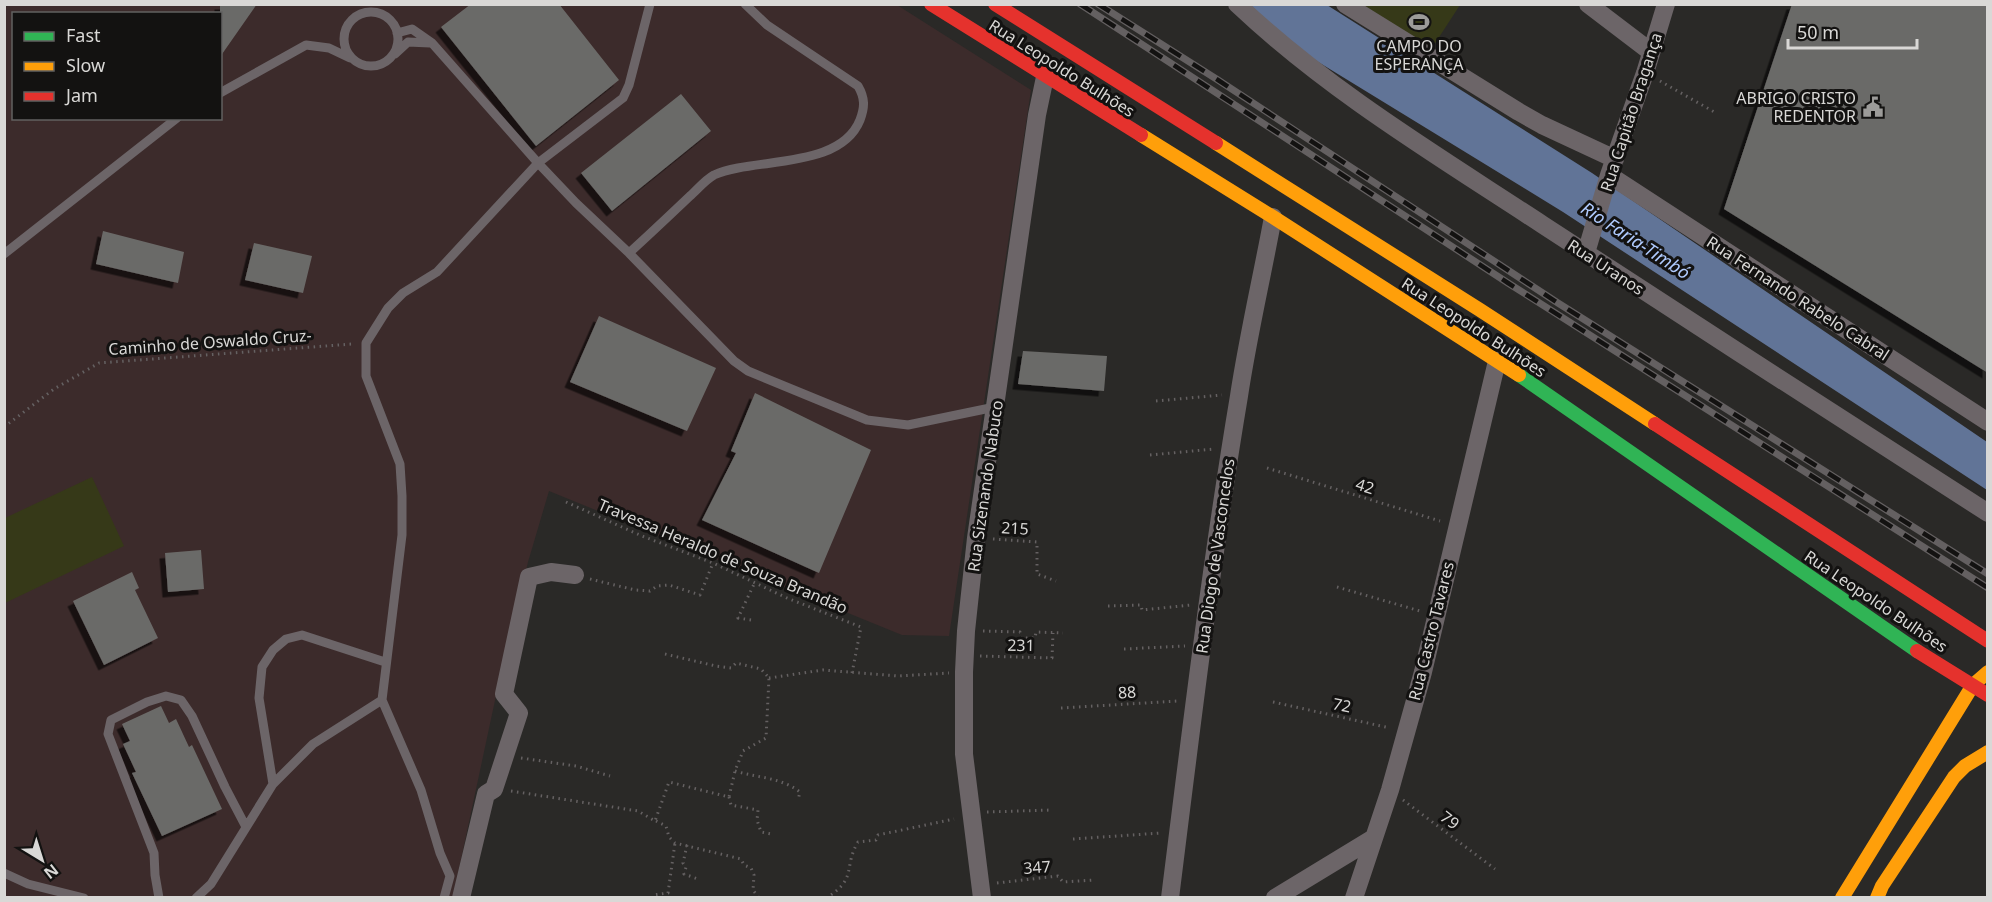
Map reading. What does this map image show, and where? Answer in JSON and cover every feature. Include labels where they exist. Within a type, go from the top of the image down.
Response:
[{"type":"main road","name":"Rua Leopoldo Bulhões","points":[[931,4],[1273,217],[1497,361],[1897,638],[1988,695]]},
{"type":"main road","name":"Rua Leopoldo Bulhões","points":[[995,4],[1641,413],[1988,640]]},
{"type":"main road","points":[[1497,361],[1503,357],[1517,358]]},
{"type":"main road","points":[[1559,378],[1614,405],[1641,413]]},
{"type":"main road","points":[[1842,897],[1973,685],[1988,672]]},
{"type":"main road","points":[[1877,897],[1954,777],[1965,766],[1988,752]]},
{"type":"street","name":"Rua Uranos","points":[[1237,4],[1273,38],[1377,116],[1590,245],[1988,513]]},
{"type":"street","name":"Rua Fernando Rabelo Cabral","points":[[1345,4],[1542,125],[1988,422]]},
{"type":"street","points":[[1588,4],[1651,52]]},
{"type":"street","name":"Rua Capitão Bragança","points":[[1590,245],[1665,4]]},
{"type":"street","name":"Rua Sizenando Nabuco","points":[[981,891],[964,754],[966,631],[976,538],[1036,115],[1045,77]]},
{"type":"street","name":"Rua Diogo de Vasconcelos","points":[[1170,897],[1207,603],[1239,394],[1273,217]]},
{"type":"street","name":"Rua Castro Tavares","points":[[1354,897],[1390,790],[1406,731],[1497,361]]},
{"type":"street","points":[[461,897],[486,794],[494,789],[519,713],[504,694],[529,577],[550,572],[575,575]]},
{"type":"street","points":[[1275,897],[1372,839]]},
{"type":"lane","points":[[444,897],[450,876],[440,853],[421,790],[382,700],[402,535],[402,496],[400,464],[366,376],[366,343],[388,308],[403,293],[437,272],[538,163],[623,98],[629,85],[650,4]]},
{"type":"lane","points":[[629,253],[712,176],[734,169],[815,155],[834,147],[857,127],[864,105],[858,86],[767,25],[745,4]]},
{"type":"lane","points":[[352,59],[344,43],[344,34],[348,25],[362,14],[381,9],[397,33],[396,49],[392,56]]},
{"type":"lane","points":[[397,33],[412,29],[432,43],[576,203],[629,253],[716,344],[748,371],[867,420],[886,423],[908,425],[995,406]]},
{"type":"lane","points":[[222,92],[306,45],[329,48],[360,64],[378,66],[408,42],[432,43]]},
{"type":"lane","points":[[4,254],[174,120]]},
{"type":"lane","points":[[273,784],[259,698],[262,667],[273,650],[286,639],[302,635],[385,662]]},
{"type":"lane","points":[[159,897],[154,853],[108,734],[111,720],[147,702],[165,696],[180,700],[192,716],[246,827]]},
{"type":"lane","points":[[196,897],[211,884],[273,784],[313,744],[382,700]]},
{"type":"lane","points":[[4,873],[28,884],[84,897]]},
{"type":"path","points":[[1645,73],[1716,113]]},
{"type":"path","name":"Caminho de Oswaldo Cruz-","points":[[4,427],[54,389],[99,363],[366,343]]},
{"type":"path","points":[[1156,401],[1239,394]]},
{"type":"path","points":[[1150,455],[1231,447]]},
{"type":"path","name":"42","points":[[1268,468],[1456,526]]},
{"type":"path","name":"Travessa Heraldo de Souza Brandão","points":[[566,502],[642,536],[713,563],[787,598],[861,627],[852,674]]},
{"type":"path","name":"215","points":[[976,538],[1037,542],[1037,574],[1056,581]]},
{"type":"path","points":[[575,575],[635,590],[650,591],[657,586],[669,585],[700,595],[713,563]]},
{"type":"path","points":[[751,620],[738,618],[754,582]]},
{"type":"path","points":[[1337,587],[1436,616]]},
{"type":"path","points":[[1108,606],[1141,604],[1142,610],[1207,603]]},
{"type":"path","name":"231","points":[[966,631],[1020,632],[1021,638],[1035,638],[1036,632],[1063,633]]},
{"type":"path","name":"231","points":[[964,664],[1052,658],[1053,633]]},
{"type":"path","points":[[1124,650],[1202,645]]},
{"type":"path","points":[[665,654],[731,668],[736,663],[761,669],[769,678],[765,738],[743,751],[735,771],[729,797],[731,805],[758,810],[757,820],[761,832],[771,834]]},
{"type":"path","points":[[769,678],[823,670],[898,676],[964,664]]},
{"type":"path","name":"88","points":[[1061,708],[1195,700]]},
{"type":"path","name":"72","points":[[1273,702],[1406,731]]},
{"type":"path","points":[[505,755],[576,766],[610,776]]},
{"type":"path","points":[[735,771],[772,778],[791,785],[800,792],[798,800]]},
{"type":"path","points":[[655,821],[669,782],[729,797]]},
{"type":"path","points":[[494,789],[638,811],[666,826],[669,837],[675,843],[741,859],[744,865],[751,868],[754,875],[752,897]]},
{"type":"path","name":"79","points":[[1390,790],[1496,869]]},
{"type":"path","points":[[826,897],[843,886],[848,879],[853,851],[858,842],[876,840],[878,835],[893,830],[971,815],[1051,810]]},
{"type":"path","points":[[1073,839],[1178,832]]},
{"type":"path","points":[[653,897],[653,895],[668,895],[675,843]]},
{"type":"path","points":[[687,845],[683,863],[686,867],[684,874],[698,879]]},
{"type":"path","name":"347","points":[[981,891],[1058,876],[1063,882],[1094,880]]},
{"type":"path","points":[[753,890],[759,897]]},
{"type":"path","points":[[625,897],[644,897]]},
{"type":"shaded area","points":[[5,5],[897,5],[1031,90],[949,636],[902,635],[549,491],[528,562],[497,691],[453,897],[5,898]]},
{"type":"green space","name":"CAMPO DO ESPERANÇA","points":[[1363,5],[1460,5],[1432,48]]},
{"type":"green space","points":[[92,477],[124,546],[5,603],[5,518]]},
{"type":"water","name":"Rio Faria-Timbó","points":[[1250,5],[1327,5],[1592,173],[1987,442],[1987,490],[1563,212],[1297,49]]},
{"type":"building","points":[[220,4],[257,4],[222,54],[222,12],[220,12]]},
{"type":"building","points":[[471,4],[559,4],[619,80],[536,146],[441,27]]},
{"type":"building","name":"ABRIGO CRISTO REDENTOR","points":[[1792,4],[1988,4],[1988,373],[1724,209]]},
{"type":"building","points":[[681,94],[711,131],[612,211],[581,173]]},
{"type":"building","points":[[103,231],[184,252],[178,283],[96,264]]},
{"type":"building","points":[[254,243],[312,256],[303,293],[245,280]]},
{"type":"building","points":[[599,316],[716,368],[687,431],[570,382]]},
{"type":"building","points":[[1023,351],[1107,356],[1104,391],[1018,384]]},
{"type":"building","points":[[755,393],[871,450],[819,573],[702,520],[736,453],[731,451]]},
{"type":"building","points":[[201,550],[204,589],[168,592],[165,553]]},
{"type":"building","points":[[132,572],[139,588],[135,590],[158,638],[104,665],[73,601]]},
{"type":"building","points":[[161,706],[169,723],[176,719],[189,747],[192,745],[222,809],[162,836],[132,773],[136,772],[123,744],[130,741],[122,724]]},
{"type":"railway","points":[[1080,4],[1508,283],[1988,588]]},
{"type":"railway","points":[[1098,4],[1558,303],[1988,574]]},
{"type":"traffic: fast","points":[[1519,375],[1917,651]]},
{"type":"traffic: slow","points":[[1141,135],[1519,375]]},
{"type":"traffic: slow","points":[[1216,143],[1655,424]]},
{"type":"traffic: slow","points":[[1842,898],[1973,685],[1988,672]]},
{"type":"traffic: slow","points":[[1877,898],[1882,886],[1954,777],[1965,766],[1988,752]]},
{"type":"traffic: jam","points":[[931,4],[1141,135]]},
{"type":"traffic: jam","points":[[995,4],[1216,143]]},
{"type":"traffic: jam","points":[[1655,424],[1988,641]]},
{"type":"traffic: jam","points":[[1917,651],[1988,695]]},
{"type":"place","name":"CAMPO DO ESPERANÇA","points":[[1419,22]]},
{"type":"place","name":"ABRIGO CRISTO REDENTOR","points":[[1873,107]]}]
